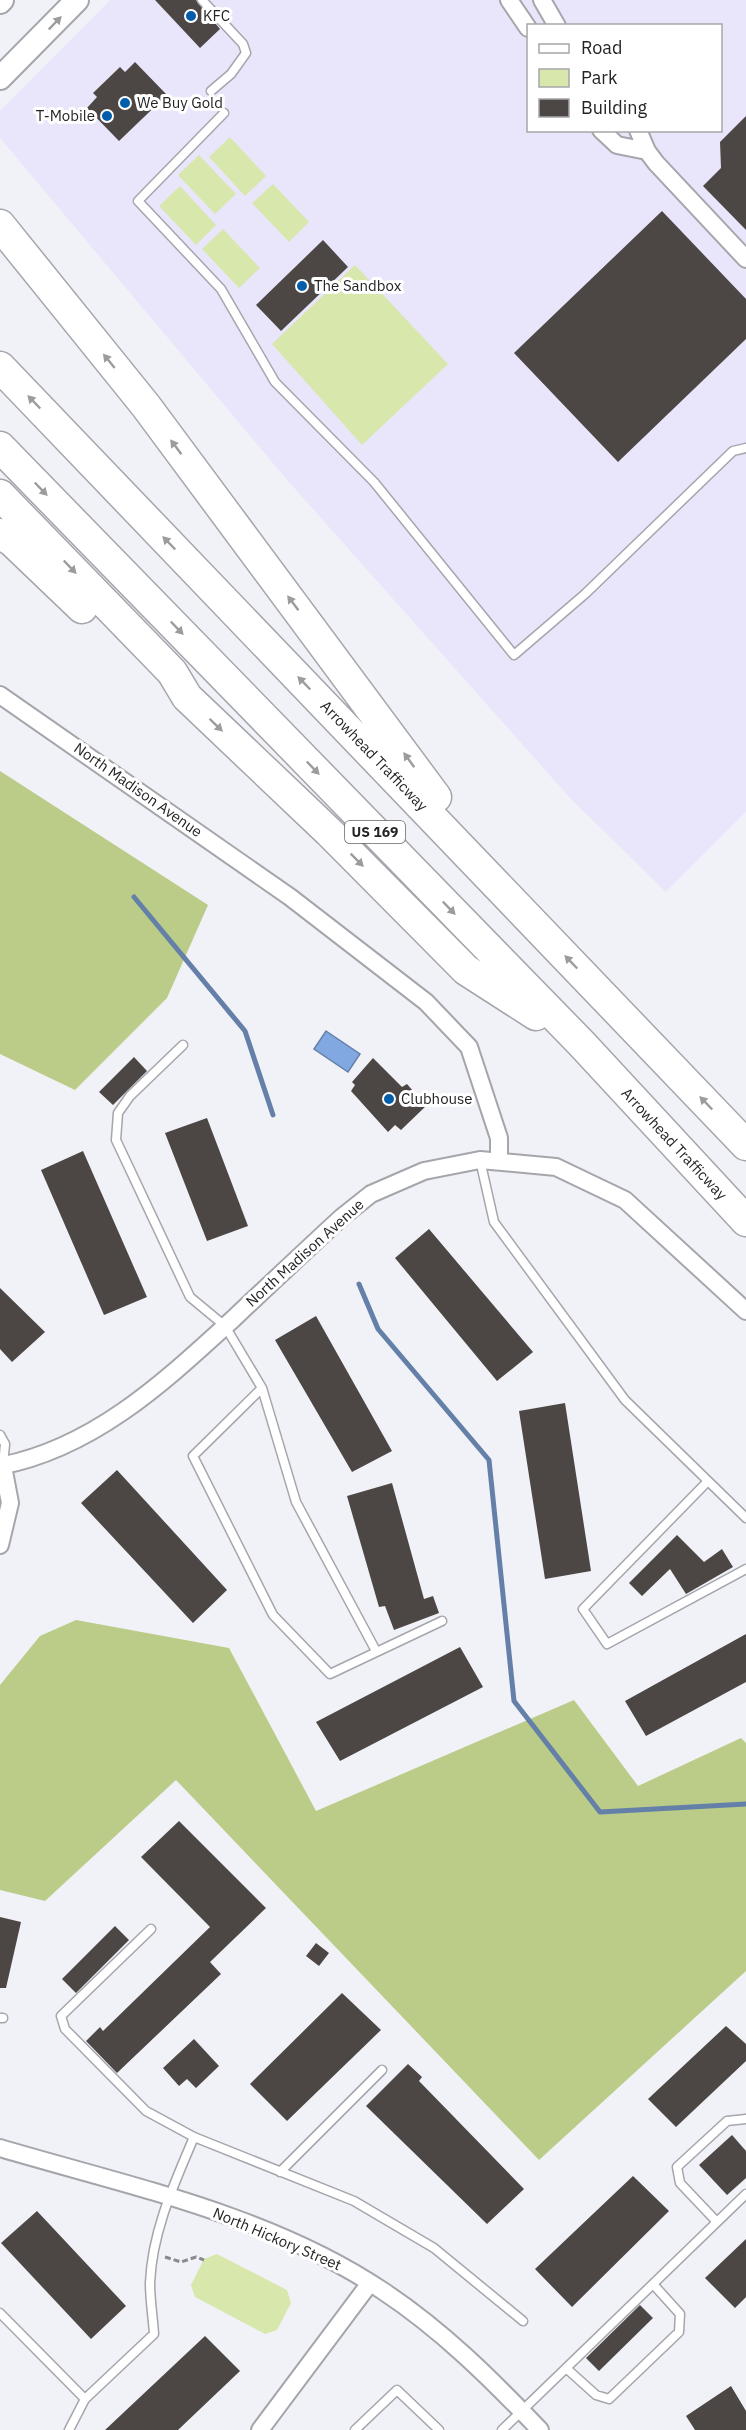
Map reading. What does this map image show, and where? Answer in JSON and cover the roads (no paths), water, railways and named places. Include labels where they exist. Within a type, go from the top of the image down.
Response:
[{"type":"highway","points":[[0,225],[146,406],[505,892]]},
{"type":"highway","name":"Arrowhead Trafficway","points":[[0,367],[746,1146]]},
{"type":"highway","name":"Arrowhead Trafficway","points":[[0,447],[580,1043],[746,1221]]},
{"type":"highway","points":[[0,495],[172,672],[186,697]]},
{"type":"highway","points":[[0,534],[12,541],[161,682],[186,697],[329,832],[466,969],[580,1043]]},
{"type":"main road","points":[[0,78],[77,0]]},
{"type":"street","points":[[509,0],[527,27]]},
{"type":"street","points":[[542,0],[556,24]]},
{"type":"street","points":[[604,132],[617,145],[646,151]]},
{"type":"street","points":[[639,132],[646,151],[746,259]]},
{"type":"street","name":"North Madison Avenue","points":[[0,695],[290,897],[426,1002],[469,1047],[499,1138],[499,1160]]},
{"type":"street","name":"North Madison Avenue","points":[[2,1466],[58,1448],[120,1415],[176,1372],[342,1217],[371,1194],[424,1171],[480,1160],[556,1167],[625,1200],[746,1311]]},
{"type":"street","points":[[0,1545],[10,1503],[2,1466]]},
{"type":"street","name":"North Hickory Street","points":[[0,2148],[169,2196],[328,2258],[370,2283],[431,2325],[475,2364],[540,2430]]},
{"type":"street","points":[[260,2430],[370,2283]]},
{"type":"lane","points":[[202,0],[243,44],[246,53],[231,74],[211,91]]},
{"type":"lane","points":[[224,113],[138,201],[221,289],[275,382],[374,482],[514,655],[585,594],[733,451],[746,447]]},
{"type":"lane","points":[[183,1045],[130,1096],[118,1113],[116,1140],[190,1297],[225,1326],[262,1388],[296,1502],[376,1651]]},
{"type":"lane","points":[[480,1160],[494,1222],[625,1400],[746,1518]]},
{"type":"lane","points":[[262,1388],[194,1456],[273,1616],[330,1674],[442,1621]]},
{"type":"lane","points":[[0,1435],[5,1444],[2,1466]]},
{"type":"lane","points":[[708,1481],[583,1609],[606,1644],[746,1569]]},
{"type":"lane","points":[[151,1929],[62,2016],[65,2029],[146,2111],[194,2138],[354,2201],[434,2248],[523,2321]]},
{"type":"lane","points":[[280,2172],[382,2070]]},
{"type":"lane","points":[[717,2222],[681,2182],[677,2167],[727,2121],[746,2119]]},
{"type":"lane","points":[[69,2430],[85,2399],[154,2334],[150,2283],[154,2254],[169,2196],[194,2138]]},
{"type":"lane","points":[[502,2430],[746,2194]]},
{"type":"lane","points":[[567,2368],[596,2395],[609,2399],[679,2332],[680,2314],[653,2284]]},
{"type":"lane","points":[[0,2313],[85,2399]]},
{"type":"lane","points":[[355,2430],[397,2390],[439,2430]]},
{"type":"water","points":[[326,1031],[360,1054],[348,1072],[314,1049]]},
{"type":"waterway","points":[[134,897],[245,1031],[273,1115]]},
{"type":"waterway","points":[[359,1284],[378,1329],[489,1460],[514,1701],[600,1812],[746,1804]]},
{"type":"place","name":"KFC","points":[[191,16]]},
{"type":"place","name":"We Buy Gold","points":[[125,103]]},
{"type":"place","name":"T-Mobile","points":[[107,116]]},
{"type":"place","name":"The Sandbox","points":[[302,286]]},
{"type":"place","name":"Clubhouse","points":[[389,1099]]}]
